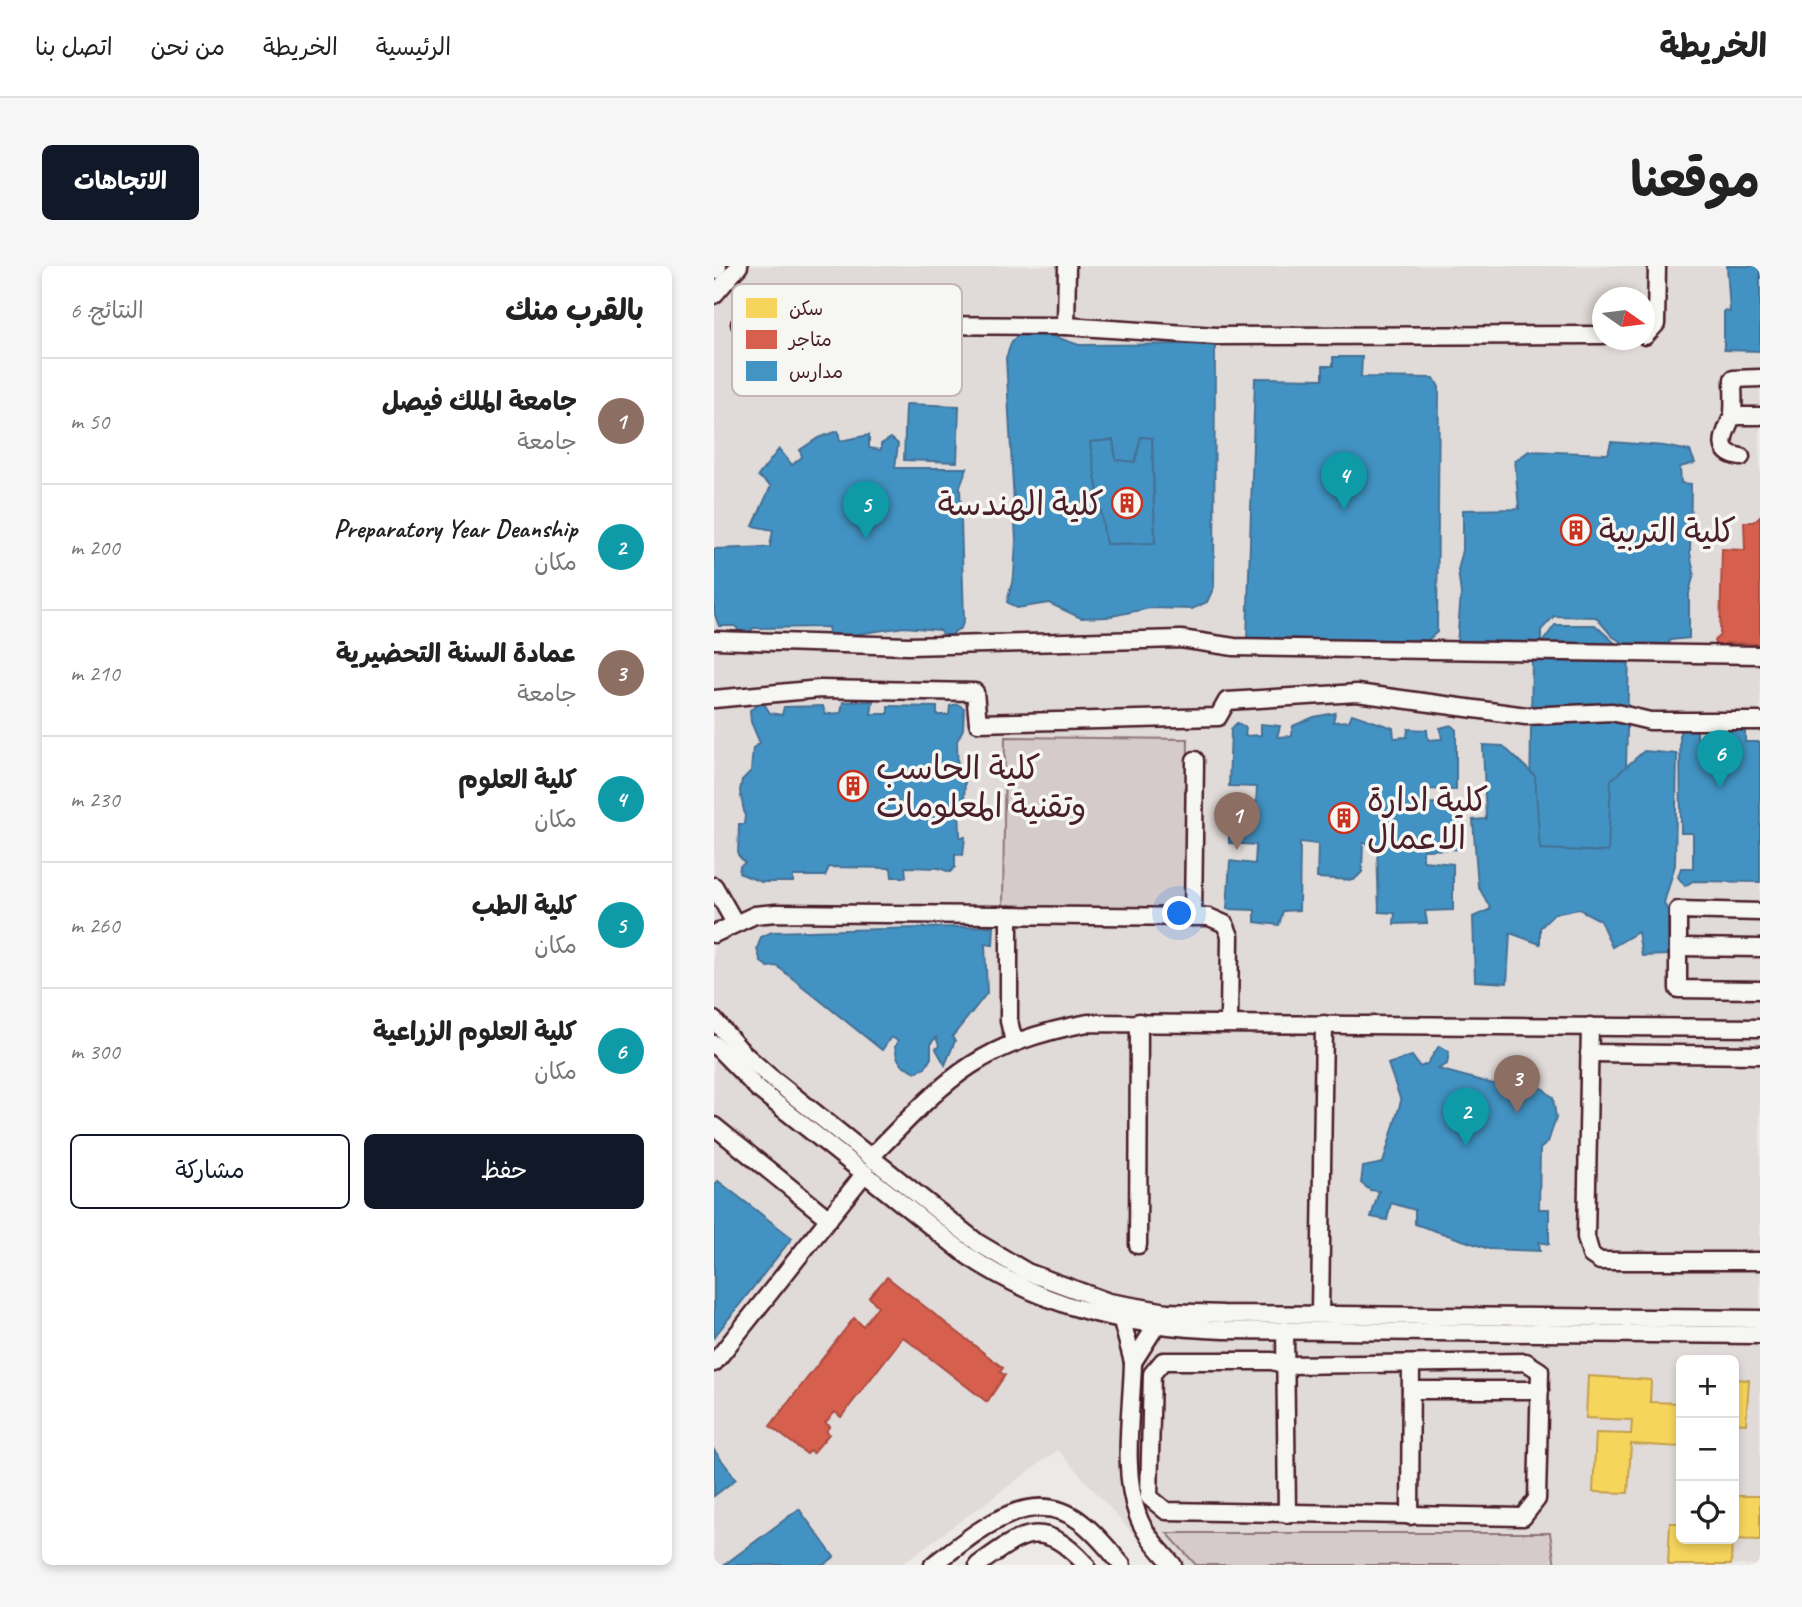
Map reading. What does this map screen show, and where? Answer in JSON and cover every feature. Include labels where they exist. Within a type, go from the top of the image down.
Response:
[{"type":"street","points":[[714,271],[718,266]]},
{"type":"street","points":[[714,295],[739,266]]},
{"type":"street","points":[[1066,326],[1067,266]]},
{"type":"street","points":[[1655,325],[1657,266]]},
{"type":"street","points":[[962,325],[1066,326],[1216,336],[1592,335]]},
{"type":"street","points":[[1741,457],[1729,452],[1724,445],[1724,429],[1733,416],[1733,379],[1760,378]]},
{"type":"street","points":[[1733,416],[1760,416]]},
{"type":"street","points":[[714,640],[908,646],[1181,639],[1234,647],[1760,655]]},
{"type":"street","points":[[714,699],[820,689],[975,692],[978,723],[1218,716],[1227,701],[1357,692],[1525,716],[1612,712],[1650,721],[1760,721]]},
{"type":"street","points":[[1193,917],[1195,760]]},
{"type":"street","points":[[714,886],[735,923]]},
{"type":"street","points":[[1760,912],[1678,910],[1678,989],[1760,990]]},
{"type":"street","points":[[714,934],[755,915],[776,913],[1219,919],[1230,936],[1229,1023]]},
{"type":"street","points":[[1009,915],[1009,1021],[1014,1042]]},
{"type":"street","points":[[1678,947],[1760,948]]},
{"type":"street","points":[[714,1020],[743,1053],[769,1076],[978,1243],[1027,1272],[1082,1295],[1167,1312],[1760,1319]]},
{"type":"street","points":[[1138,1245],[1139,1022]]},
{"type":"street","points":[[871,1157],[929,1097],[962,1068],[994,1049],[1088,1023],[1760,1028]]},
{"type":"street","points":[[1320,1314],[1324,1024]]},
{"type":"street","points":[[1590,1026],[1586,1237],[1591,1255],[1600,1261],[1760,1261]]},
{"type":"street","points":[[714,1044],[758,1089],[995,1274],[1048,1299],[1122,1321],[1156,1326],[1285,1330],[1760,1335]]},
{"type":"street","points":[[1589,1053],[1760,1055]]},
{"type":"street","points":[[716,1132],[829,1219]]},
{"type":"street","points":[[714,1363],[864,1173]]},
{"type":"street","points":[[1122,1321],[1133,1362],[1130,1459],[1132,1494],[1138,1518],[1173,1565]]},
{"type":"street","points":[[1133,1362],[1156,1326]]},
{"type":"street","points":[[1285,1330],[1287,1514]]},
{"type":"street","points":[[1163,1361],[1272,1361],[1286,1365],[1411,1364],[1526,1362],[1540,1371],[1536,1499],[1524,1517],[1166,1511],[1149,1497],[1152,1374],[1163,1361]]},
{"type":"street","points":[[1410,1516],[1411,1364]]},
{"type":"street","points":[[1411,1390],[1540,1391]]},
{"type":"street","points":[[933,1565],[985,1526],[1027,1508],[1047,1509],[1079,1520],[1122,1565]]},
{"type":"street","points":[[978,1565],[1011,1542],[1035,1534],[1049,1535],[1063,1541],[1086,1565]]},
{"type":"shaded area","points":[[714,266],[1760,266],[1760,1565],[1161,1565],[1058,1450],[900,1565],[714,1565]]},
{"type":"shaded area","points":[[1005,737],[1188,739],[1185,910],[1003,908]]},
{"type":"shaded area","points":[[1167,1533],[1550,1533],[1555,1565],[1196,1565]]},
{"type":"building: سكن","points":[[1588,1376],[1651,1380],[1650,1402],[1676,1403],[1676,1447],[1631,1444],[1628,1493],[1593,1492],[1596,1433],[1631,1434],[1632,1420],[1586,1418]]},
{"type":"building: سكن","points":[[1739,1379],[1749,1380],[1746,1424],[1739,1423]]},
{"type":"building: سكن","points":[[1739,1496],[1760,1496],[1760,1540],[1739,1539]]},
{"type":"building: سكن","points":[[1670,1523],[1676,1523],[1676,1544],[1732,1544],[1731,1565],[1668,1565]]},
{"type":"building: متاجر","points":[[1760,516],[1760,644],[1725,643],[1722,650],[1717,648],[1714,641],[1720,635],[1722,549],[1745,550],[1744,522],[1754,522]]},
{"type":"building: متاجر","points":[[887,1277],[1003,1368],[1000,1372],[1005,1375],[987,1402],[903,1337],[841,1417],[835,1412],[825,1423],[830,1426],[826,1431],[829,1434],[813,1453],[810,1450],[807,1454],[770,1426],[854,1318],[863,1326],[878,1306],[869,1297]]},
{"type":"building: مدارس","points":[[1727,266],[1760,266],[1760,351],[1724,350],[1724,311],[1730,312]]},
{"type":"building: مدارس","points":[[1038,331],[1079,345],[1215,344],[1214,587],[1207,602],[1192,609],[1150,608],[1107,617],[1081,618],[1049,603],[1017,608],[1007,602],[1014,575],[1016,541],[1006,358],[1012,341],[1021,333]],"holes":[[[1141,437],[1152,438],[1155,543],[1106,544],[1090,442],[1113,440],[1116,460],[1135,462]]]},
{"type":"building: مدارس","points":[[1333,357],[1362,357],[1361,377],[1434,378],[1439,387],[1437,632],[1428,640],[1301,643],[1296,638],[1247,641],[1255,378],[1323,379],[1323,366],[1333,366]]},
{"type":"building: مدارس","points":[[906,404],[959,406],[957,462],[904,460]]},
{"type":"building: مدارس","points":[[838,431],[840,441],[869,435],[869,448],[881,450],[881,444],[891,438],[898,444],[895,468],[967,468],[960,487],[964,620],[961,628],[955,631],[950,640],[943,638],[940,630],[904,627],[830,638],[828,627],[753,628],[749,634],[742,634],[735,626],[719,626],[714,612],[714,549],[770,547],[773,530],[753,526],[771,486],[758,476],[779,449],[792,465],[802,457],[800,450],[818,438]]},
{"type":"building: مدارس","name":"كلية الهندسة","points":[[1141,437],[1152,438],[1155,543],[1106,544],[1090,442],[1113,440],[1116,460],[1135,462]]},
{"type":"building: مدارس","name":"كلية التربية","points":[[1611,442],[1690,451],[1695,463],[1680,467],[1681,483],[1691,484],[1690,553],[1694,573],[1689,593],[1689,638],[1670,640],[1667,650],[1631,648],[1612,636],[1596,617],[1554,616],[1541,630],[1541,642],[1529,641],[1525,645],[1457,644],[1461,594],[1458,570],[1463,550],[1463,510],[1519,509],[1515,461],[1529,451],[1608,454]]},
{"type":"building: مدارس","points":[[1555,625],[1595,625],[1629,656],[1623,876],[1597,903],[1559,905],[1544,900],[1529,872],[1532,656]]},
{"type":"building: مدارس","name":"كلية الحاسب وتقنية المعلومات","points":[[873,701],[871,714],[888,714],[888,706],[937,707],[937,715],[949,715],[950,706],[957,704],[964,708],[963,729],[957,741],[958,780],[965,780],[964,802],[959,803],[960,837],[965,837],[963,855],[955,854],[955,867],[950,872],[939,868],[905,867],[906,877],[892,877],[891,868],[829,867],[825,876],[793,876],[793,882],[761,882],[739,873],[740,866],[745,863],[738,855],[739,824],[744,824],[745,816],[740,791],[742,780],[751,771],[753,748],[760,743],[751,722],[750,710],[763,702],[770,713],[782,715],[784,707],[823,706],[825,714],[841,713],[843,702]]},
{"type":"building: مدارس","name":"كلية ادارة الاعمال","points":[[1335,713],[1333,722],[1349,721],[1352,714],[1393,728],[1394,738],[1407,737],[1408,729],[1427,730],[1428,740],[1442,739],[1440,728],[1451,725],[1456,730],[1456,790],[1426,789],[1426,803],[1458,804],[1462,832],[1459,849],[1423,850],[1423,861],[1453,864],[1453,910],[1425,911],[1427,923],[1394,924],[1395,913],[1379,912],[1377,845],[1363,843],[1362,872],[1354,880],[1317,878],[1318,844],[1300,842],[1299,910],[1283,911],[1279,925],[1255,922],[1255,910],[1227,909],[1230,861],[1255,864],[1256,845],[1229,843],[1229,801],[1256,804],[1257,787],[1229,786],[1231,729],[1237,723],[1246,728],[1245,736],[1261,735],[1261,724],[1280,726],[1277,737],[1292,736],[1293,726],[1314,717]]},
{"type":"building: مدارس","points":[[1690,725],[1697,728],[1697,740],[1722,740],[1722,730],[1745,730],[1745,742],[1760,742],[1760,882],[1693,881],[1685,886],[1678,877],[1681,868],[1693,868],[1693,833],[1681,833],[1680,729]]},
{"type":"building: مدارس","points":[[1483,745],[1503,746],[1535,776],[1540,849],[1608,852],[1611,780],[1644,751],[1677,754],[1675,865],[1664,903],[1668,911],[1669,955],[1642,956],[1638,932],[1612,947],[1600,920],[1579,909],[1554,914],[1540,928],[1540,944],[1510,933],[1507,983],[1475,981],[1473,917],[1491,909],[1478,886],[1473,820],[1486,819]]},
{"type":"building: مدارس","points":[[994,926],[993,945],[985,944],[987,993],[952,1037],[955,1041],[945,1065],[936,1049],[939,1046],[936,1037],[931,1043],[931,1058],[925,1068],[916,1072],[902,1065],[897,1057],[895,1047],[898,1041],[891,1037],[882,1050],[777,966],[768,967],[761,962],[757,949],[761,937],[772,932]]},
{"type":"building: مدارس","points":[[1439,1046],[1449,1052],[1447,1064],[1438,1069],[1493,1084],[1518,1078],[1539,1085],[1553,1098],[1556,1118],[1548,1142],[1540,1149],[1539,1209],[1549,1209],[1549,1244],[1539,1242],[1540,1251],[1489,1249],[1415,1224],[1415,1210],[1391,1203],[1387,1220],[1371,1217],[1379,1191],[1370,1190],[1361,1183],[1363,1167],[1383,1163],[1401,1101],[1388,1064],[1412,1056],[1420,1067],[1427,1064]]},
{"type":"building: مدارس","points":[[718,1181],[792,1238],[714,1337],[714,1186]]},
{"type":"building: مدارس","points":[[714,1450],[736,1479],[714,1496]]},
{"type":"building: مدارس","points":[[799,1509],[834,1557],[824,1565],[724,1565]]},
{"type":"place","name":"كلية الهندسة","points":[[1127,503]]},
{"type":"place","name":"كلية العلوم","points":[[1344,510]]},
{"type":"place","name":"كلية التربية","points":[[1576,530]]},
{"type":"place","name":"كلية الطب","points":[[866,539]]},
{"type":"place","name":"كلية الحاسب وتقنية المعلومات","points":[[853,786]]},
{"type":"place","name":"كلية العلوم الزراعية","points":[[1720,788]]},
{"type":"place","name":"كلية ادارة الاعمال","points":[[1344,818]]},
{"type":"place","name":"جامعة الملك فيصل","points":[[1237,850]]},
{"type":"place","name":"عمادة السنة التحضيرية","points":[[1517,1113]]},
{"type":"place","name":"Preparatory Year Deanship","points":[[1466,1146]]}]
